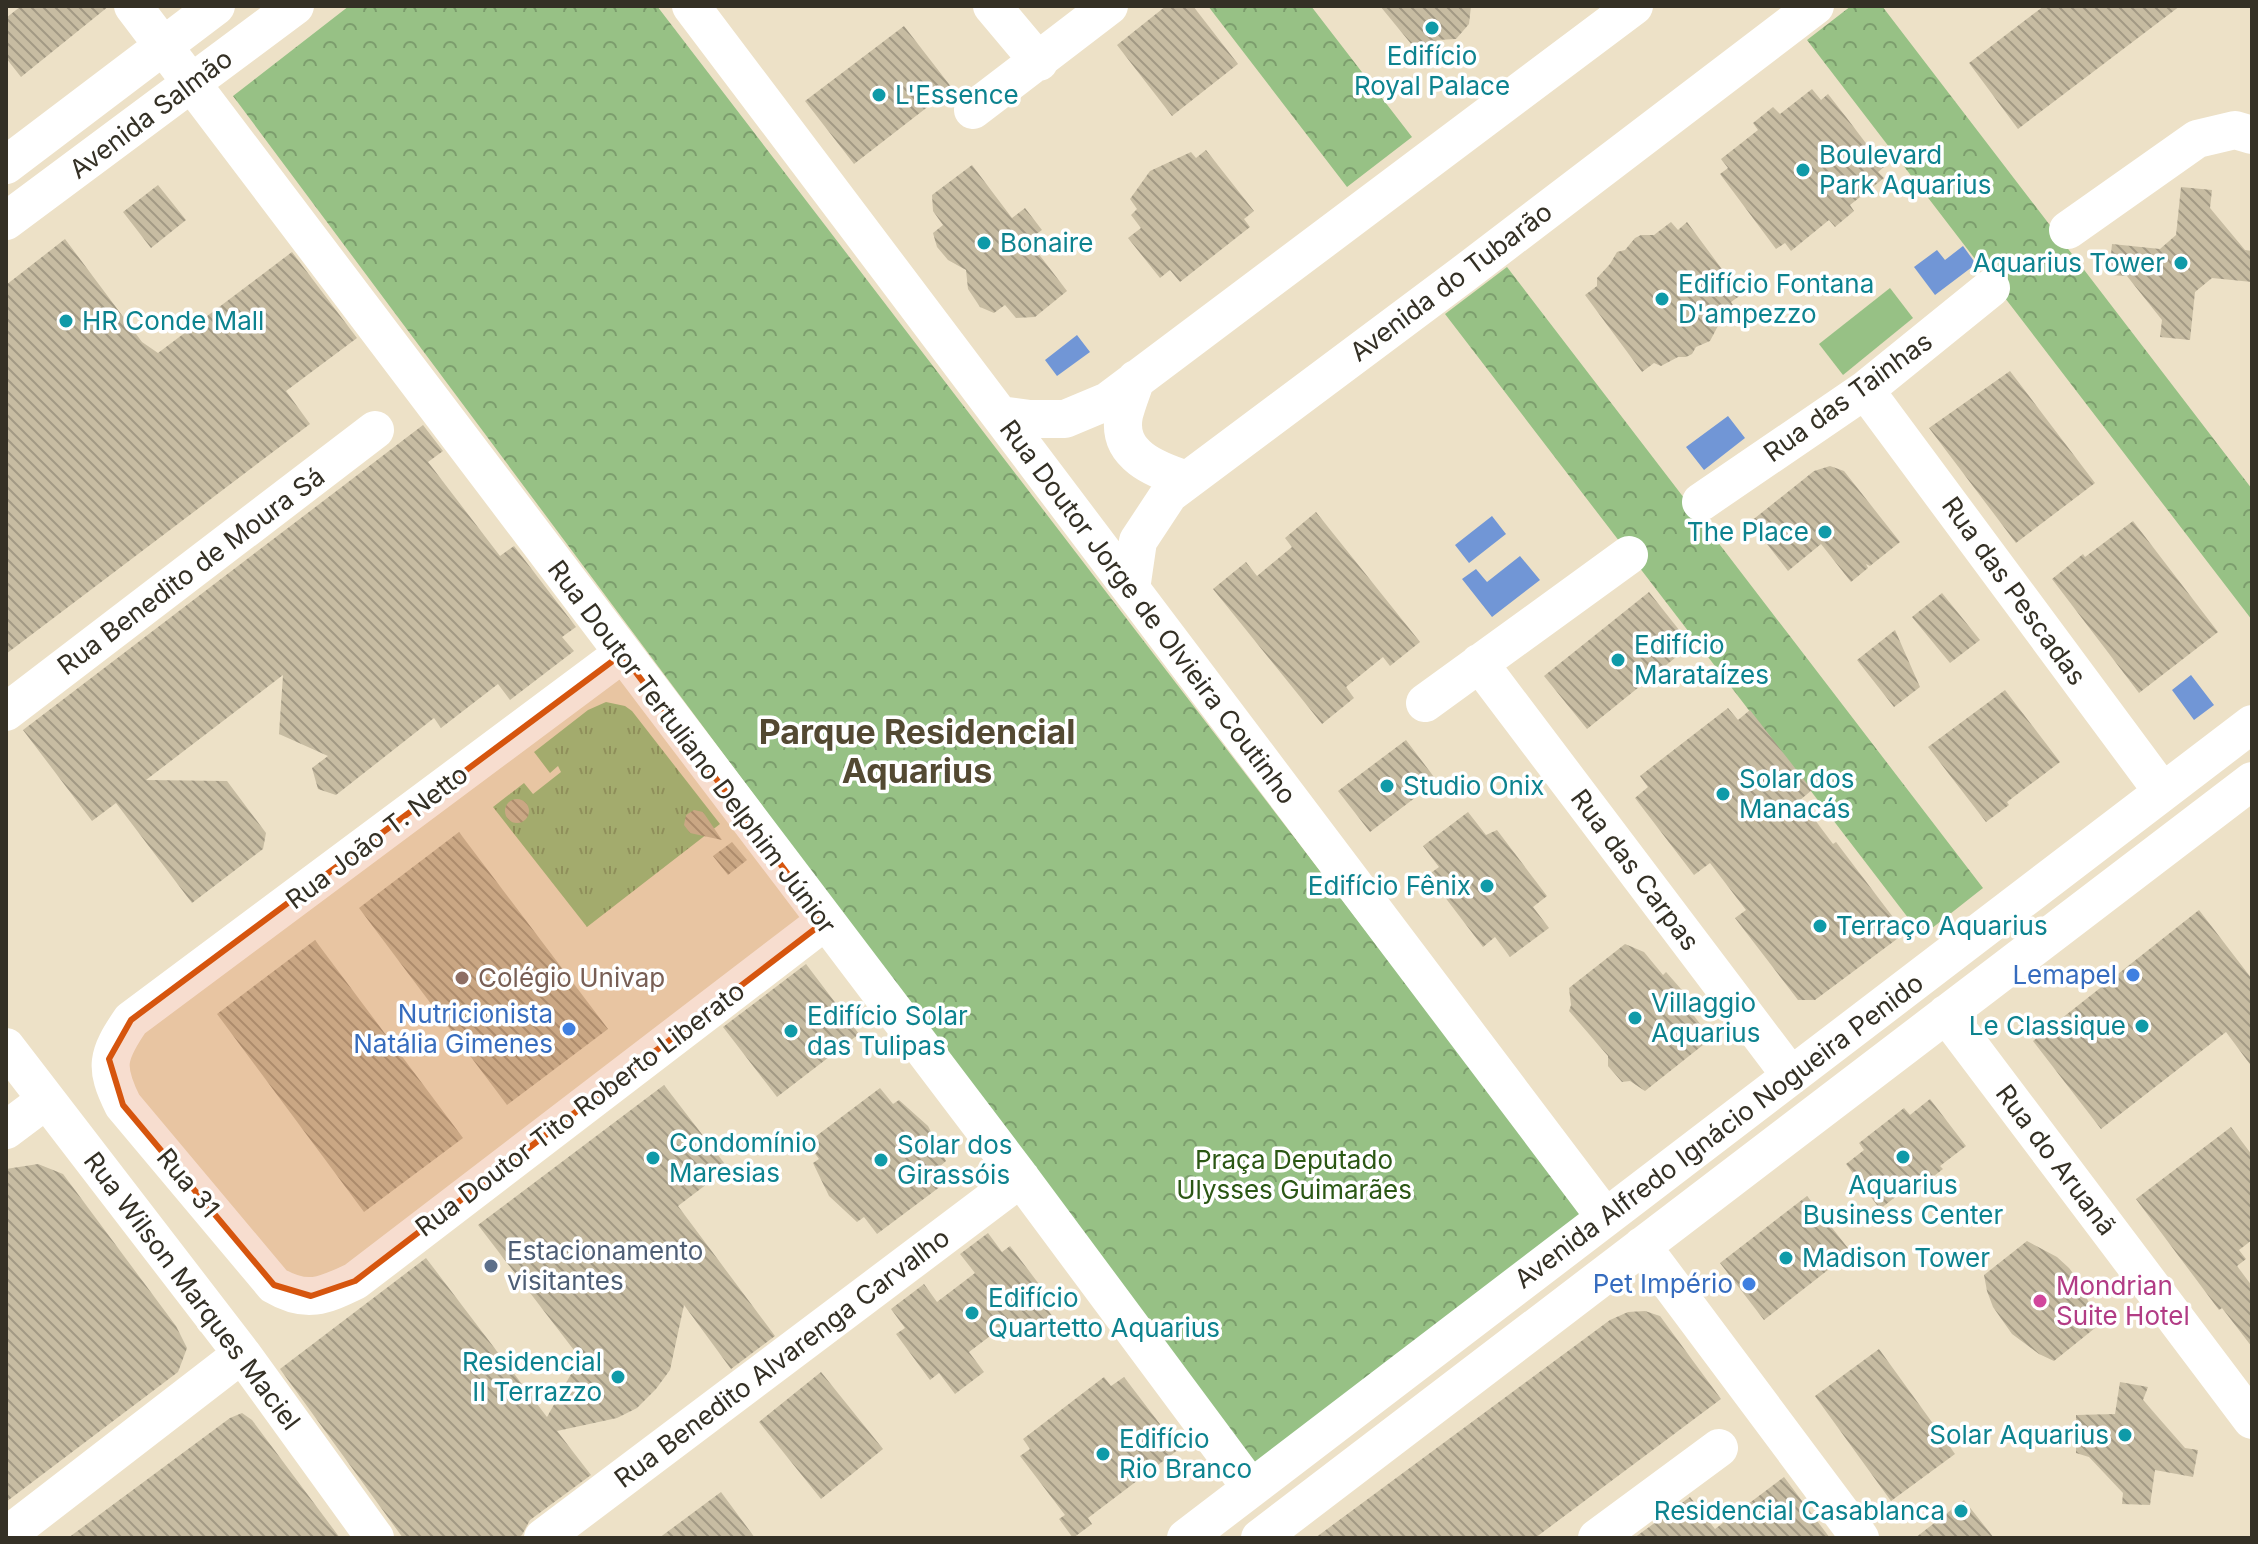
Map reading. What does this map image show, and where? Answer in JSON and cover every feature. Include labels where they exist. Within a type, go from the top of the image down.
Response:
[{"type":"street","name":"Rua Doutor Tertuliano Delphim Júnior","points":[[133,6],[188,22],[191,85],[1021,1178],[1251,1488]]},
{"type":"street","name":"Avenida Salmão","points":[[6,221],[295,6]]},
{"type":"street","name":"Rua Doutor Jorge de Olvieira Coutinho","points":[[691,6],[1605,1217]]},
{"type":"street","points":[[992,6],[1039,62]]},
{"type":"street","points":[[973,110],[1109,6]]},
{"type":"street","points":[[1000,415],[1065,419],[1108,401],[1634,6]]},
{"type":"street","name":"Avenida do Tubarão","points":[[1131,589],[1138,541],[1169,494],[1815,6]]},
{"type":"street","name":"Avenida Salmão","points":[[6,165],[188,22]]},
{"type":"street","points":[[2068,230],[2197,139],[2244,132]]},
{"type":"street","name":"Rua das Tainhas","points":[[1701,502],[1865,390],[1991,288]]},
{"type":"street","points":[[1136,379],[1124,417],[1125,440],[1141,461],[1187,480]]},
{"type":"street","name":"Rua das Pescadas","points":[[1865,390],[2162,791]]},
{"type":"street","name":"Rua Benedito de Moura Sá","points":[[6,712],[375,430]]},
{"type":"street","points":[[1425,703],[1629,555]]},
{"type":"street","name":"Rua João T. Netto","points":[[131,1020],[622,654]]},
{"type":"street","name":"Rua das Carpas","points":[[1479,663],[1791,1076]]},
{"type":"street","name":"Avenida Alfredo Ignácio Nogueira Penido","points":[[1186,1538],[2252,724]]},
{"type":"street","points":[[2216,752],[2246,797]]},
{"type":"street","name":"Avenida Alfredo Ignácio Nogueira Penido","points":[[1284,1531],[1642,1246],[1946,1014],[2246,797]]},
{"type":"street","name":"Rua Doutor Tito Roberto Liberato","points":[[333,1292],[355,1281],[824,922]]},
{"type":"street","name":"Rua do Aruanã","points":[[1946,1014],[2252,1420]]},
{"type":"street","name":"Rua 31","points":[[131,1020],[109,1059],[112,1083],[123,1105],[274,1285],[292,1296],[333,1292]]},
{"type":"street","name":"Rua Wilson Marques Maciel","points":[[6,1047],[242,1354],[375,1538]]},
{"type":"street","points":[[6,1130],[46,1100]]},
{"type":"street","name":"Rua Benedito Alvarenga Carvalho","points":[[543,1538],[1021,1178]]},
{"type":"street","points":[[1642,1246],[1860,1538]]},
{"type":"street","points":[[6,1536],[242,1354]]},
{"type":"street","points":[[1597,1538],[1719,1448]]},
{"type":"highlighted area","points":[[622,654],[824,922],[355,1281],[311,1296],[274,1285],[123,1105],[109,1059],[131,1020]]},
{"type":"green space","name":"Praça Deputado Ulysses Guimarães","points":[[349,6],[657,6],[1586,1218],[1255,1467],[233,96]]},
{"type":"green space","points":[[1208,6],[1311,6],[1412,137],[1347,187]]},
{"type":"green space","points":[[1851,6],[1882,6],[2252,489],[2252,620],[1807,40]]},
{"type":"green space","points":[[1507,267],[1983,888],[1922,936],[1445,314]]},
{"type":"green space","points":[[1890,288],[1913,318],[1843,375],[1819,344]]},
{"type":"green space","points":[[606,702],[625,706],[632,711],[720,824],[587,927],[493,807],[524,783],[533,794],[561,772],[558,766],[550,773],[534,752],[588,710]]},
{"type":"water","points":[[1963,246],[1976,264],[1935,295],[1914,267],[1937,250],[1945,260]]},
{"type":"water","points":[[1077,335],[1090,352],[1057,376],[1045,360]]},
{"type":"water","points":[[1728,416],[1745,438],[1704,470],[1686,447]]},
{"type":"water","points":[[1492,516],[1506,534],[1469,563],[1455,545]]},
{"type":"water","points":[[1520,556],[1540,580],[1492,617],[1462,579],[1476,569],[1487,582]]},
{"type":"water","points":[[2191,675],[2214,705],[2194,720],[2172,690]]},
{"type":"building","points":[[21,6],[109,6],[21,77],[6,58],[6,18]]},
{"type":"building","points":[[1166,6],[1193,6],[1238,64],[1172,116],[1117,45]]},
{"type":"building","name":"Edifício Royal Palace","points":[[1380,6],[1471,6],[1469,24],[1456,39],[1437,40],[1429,50],[1421,46],[1417,51]]},
{"type":"building","points":[[2044,6],[2180,6],[2018,129],[1969,63]]},
{"type":"building","name":"L'Essence","points":[[904,26],[952,88],[854,164],[805,101]]},
{"type":"building","name":"Boulevard Park Aquarius","points":[[1812,89],[1821,100],[1828,94],[1884,167],[1878,172],[1884,178],[1850,205],[1854,211],[1835,227],[1829,220],[1791,251],[1785,243],[1776,249],[1720,174],[1728,168],[1721,159],[1758,130],[1753,123],[1773,107],[1780,114]]},
{"type":"building","points":[[1206,150],[1254,211],[1244,219],[1250,227],[1180,282],[1170,270],[1160,278],[1128,238],[1141,228],[1131,215],[1137,209],[1130,199],[1150,171],[1191,152],[1196,158]]},
{"type":"building","name":"Bonaire","points":[[972,165],[1012,218],[1025,208],[1042,230],[1028,240],[1067,291],[1035,317],[1016,318],[1005,305],[994,313],[980,307],[968,289],[966,270],[948,260],[937,247],[933,233],[943,225],[933,211],[932,195]]},
{"type":"building","points":[[158,185],[186,220],[151,248],[123,212]]},
{"type":"building","name":"Aquarius Tower","points":[[2181,187],[2212,190],[2210,208],[2245,250],[2252,251],[2252,282],[2212,278],[2195,292],[2190,340],[2160,337],[2162,320],[2127,276],[2109,275],[2112,244],[2160,249],[2176,235]]},
{"type":"building","name":"Edifício Fontana D'ampezzo","points":[[1671,222],[1678,230],[1687,222],[1741,295],[1731,302],[1737,311],[1719,324],[1710,341],[1696,347],[1686,357],[1678,357],[1661,366],[1654,363],[1642,372],[1585,295],[1597,286],[1597,278],[1617,252],[1625,250],[1635,238],[1654,235]]},
{"type":"building","points":[[65,239],[142,342],[158,353],[292,252],[357,338],[286,391],[310,424],[6,654],[6,285]]},
{"type":"building","points":[[2010,371],[2095,483],[2016,543],[1929,428]]},
{"type":"building","points":[[423,425],[443,451],[428,462],[500,556],[514,546],[576,627],[562,637],[574,651],[510,700],[498,684],[441,728],[434,718],[336,795],[318,789],[312,768],[328,756],[279,734],[283,675],[146,780],[227,781],[266,833],[263,849],[192,903],[116,803],[92,821],[23,730]]},
{"type":"building","name":"The Place","points":[[1830,466],[1844,471],[1900,542],[1870,566],[1866,564],[1868,568],[1851,582],[1821,544],[1788,571],[1750,522],[1814,471]]},
{"type":"building","points":[[1316,512],[1420,642],[1390,666],[1383,657],[1346,687],[1354,698],[1322,724],[1213,589],[1246,562],[1257,576],[1292,547],[1285,538]]},
{"type":"building","points":[[2133,521],[2218,632],[2139,693],[2052,579]]},
{"type":"building","name":"Edifício Marataízes","points":[[1649,592],[1691,645],[1587,729],[1544,676]]},
{"type":"building","points":[[1942,593],[1980,640],[1950,663],[1912,617]]},
{"type":"building","points":[[1895,630],[1920,687],[1894,707],[1857,660]]},
{"type":"building","points":[[2005,690],[2060,762],[1986,822],[1928,747]]},
{"type":"building","points":[[1728,708],[1738,720],[1750,710],[1812,790],[1800,800],[1905,933],[1815,1000],[1798,1000],[1735,918],[1746,910],[1710,863],[1694,875],[1635,798],[1648,787],[1640,776]]},
{"type":"building","name":"Studio Onix","points":[[1406,740],[1437,781],[1370,832],[1338,791]]},
{"type":"building","points":[[517,799],[528,806],[529,811],[522,822],[517,823],[506,816],[505,811],[512,800]]},
{"type":"building","points":[[694,810],[703,812],[722,840],[690,833],[684,825],[686,815]]},
{"type":"building","name":"Edifício Fênix","points":[[1468,812],[1486,835],[1497,830],[1547,896],[1533,907],[1549,928],[1510,957],[1495,937],[1483,947],[1428,875],[1439,867],[1423,846]]},
{"type":"building","points":[[459,832],[608,1029],[507,1105],[359,908]]},
{"type":"building","points":[[732,842],[747,860],[728,875],[713,856]]},
{"type":"building","name":"Le Classique","points":[[2199,910],[2252,979],[2252,1067],[2226,1032],[2101,1129],[2033,1041]]},
{"type":"building","points":[[315,940],[463,1138],[364,1212],[217,1014]]},
{"type":"building","name":"Villaggio Aquarius","points":[[1625,944],[1644,952],[1663,975],[1666,972],[1688,997],[1684,1003],[1701,1025],[1708,1041],[1645,1091],[1630,1081],[1622,1082],[1608,1066],[1608,1056],[1569,1011],[1569,988]]},
{"type":"building","name":"Edifício Solar das Tulipas","points":[[806,964],[859,1034],[777,1097],[723,1027]]},
{"type":"building","points":[[664,1085],[728,1168],[678,1206],[775,1336],[731,1369],[684,1305],[670,1370],[637,1408],[617,1418],[557,1431],[591,1475],[530,1520],[522,1535],[517,1538],[403,1538],[280,1369],[426,1258],[547,1417],[580,1358],[478,1225]]},
{"type":"building","name":"Solar dos Girassóis","points":[[880,1088],[893,1104],[899,1100],[928,1126],[946,1161],[939,1167],[949,1180],[877,1234],[864,1217],[857,1222],[829,1196],[813,1163],[819,1159],[807,1143]]},
{"type":"building","name":"Aquarius Business Center","points":[[1930,1099],[1966,1146],[1912,1193],[1908,1187],[1880,1209],[1846,1164],[1864,1150],[1859,1143],[1904,1108],[1910,1115]]},
{"type":"building","points":[[2231,1127],[2252,1155],[2252,1240],[2239,1250],[2246,1259],[2237,1266],[2252,1286],[2252,1347],[2222,1308],[2219,1310],[2136,1199]]},
{"type":"building","points":[[38,1164],[63,1174],[176,1326],[187,1348],[178,1372],[6,1502],[6,1169]]},
{"type":"building","name":"Madison Tower","points":[[1807,1196],[1851,1252],[1764,1320],[1720,1263]]},
{"type":"building","name":"Edifício Quartetto Aquarius","points":[[988,1233],[1002,1252],[1010,1246],[1045,1292],[1038,1297],[1053,1317],[1024,1339],[1010,1321],[969,1352],[984,1372],[955,1394],[939,1373],[930,1380],[896,1334],[905,1328],[891,1309],[924,1284],[937,1302],[975,1273],[960,1254]]},
{"type":"building","name":"Mondrian Suite Hotel","points":[[2027,1241],[2057,1257],[2069,1268],[2079,1281],[2093,1312],[2095,1328],[2054,1361],[2012,1334],[1993,1307],[1987,1291],[1984,1275]]},
{"type":"building","points":[[1645,1311],[1660,1316],[1721,1399],[1535,1538],[1315,1538],[1610,1320],[1628,1312]]},
{"type":"building","points":[[1879,1349],[1955,1454],[1891,1501],[1815,1396]]},
{"type":"building","points":[[821,1372],[883,1449],[821,1499],[759,1422]]},
{"type":"building","name":"Edifício Rio Branco","points":[[1104,1377],[1111,1386],[1124,1377],[1179,1449],[1088,1518],[1092,1524],[1073,1538],[1059,1519],[1065,1515],[1020,1456],[1030,1449],[1023,1439]]},
{"type":"building","name":"Solar Aquarius","points":[[2120,1382],[2148,1387],[2143,1400],[2185,1448],[2198,1450],[2193,1477],[2155,1470],[2150,1505],[2122,1504],[2123,1493],[2089,1457],[2076,1453],[2076,1415],[2115,1414]]},
{"type":"building","points":[[242,1413],[252,1420],[340,1538],[68,1538],[230,1418]]},
{"type":"building","points":[[1784,1477],[1830,1538],[1634,1538],[1690,1497],[1715,1529]]},
{"type":"building","points":[[721,1492],[755,1538],[659,1538]]},
{"type":"building","name":"Residencial Casablanca","points":[[1964,1500],[1994,1538],[1915,1538]]},
{"type":"place","name":"Edifício Royal Palace","points":[[1432,28]]},
{"type":"place","name":"L'Essence","points":[[879,95]]},
{"type":"place","name":"Boulevard Park Aquarius","points":[[1803,170]]},
{"type":"place","name":"Bonaire","points":[[984,243]]},
{"type":"place","name":"Aquarius Tower","points":[[2181,263]]},
{"type":"place","name":"Edifício Fontana D'ampezzo","points":[[1662,299]]},
{"type":"place","name":"HR Conde Mall","points":[[66,321]]},
{"type":"place","name":"The Place","points":[[1825,532]]},
{"type":"place","name":"Edifício Marataízes","points":[[1618,660]]},
{"type":"place","name":"Studio Onix","points":[[1387,786]]},
{"type":"place","name":"Solar dos Manacás","points":[[1723,794]]},
{"type":"place","name":"Edifício Fênix","points":[[1487,886]]},
{"type":"place","name":"Terraço Aquarius","points":[[1820,926]]},
{"type":"place","name":"Lemapel","points":[[2133,975]]},
{"type":"place","name":"Colégio Univap","points":[[462,978]]},
{"type":"place","name":"Villaggio Aquarius","points":[[1635,1018]]},
{"type":"place","name":"Le Classique","points":[[2142,1026]]},
{"type":"place","name":"Nutricionista Natália Gimenes","points":[[569,1029]]},
{"type":"place","name":"Edifício Solar das Tulipas","points":[[791,1031]]},
{"type":"place","name":"Aquarius Business Center","points":[[1903,1157]]},
{"type":"place","name":"Condomínio Maresias","points":[[653,1158]]},
{"type":"place","name":"Solar dos Girassóis","points":[[881,1160]]},
{"type":"place","name":"Madison Tower","points":[[1786,1258]]},
{"type":"place","name":"Estacionamento visitantes","points":[[491,1266]]},
{"type":"place","name":"Pet Império","points":[[1749,1284]]},
{"type":"place","name":"Mondrian Suite Hotel","points":[[2040,1301]]},
{"type":"place","name":"Edifício Quartetto Aquarius","points":[[972,1313]]},
{"type":"place","name":"Residencial II Terrazzo","points":[[618,1377]]},
{"type":"place","name":"Solar Aquarius","points":[[2125,1435]]},
{"type":"place","name":"Edifício Rio Branco","points":[[1103,1454]]},
{"type":"place","name":"Residencial Casablanca","points":[[1961,1511]]},
{"type":"district","name":"Parque Residencial Aquarius","points":[[917,752]]}]
